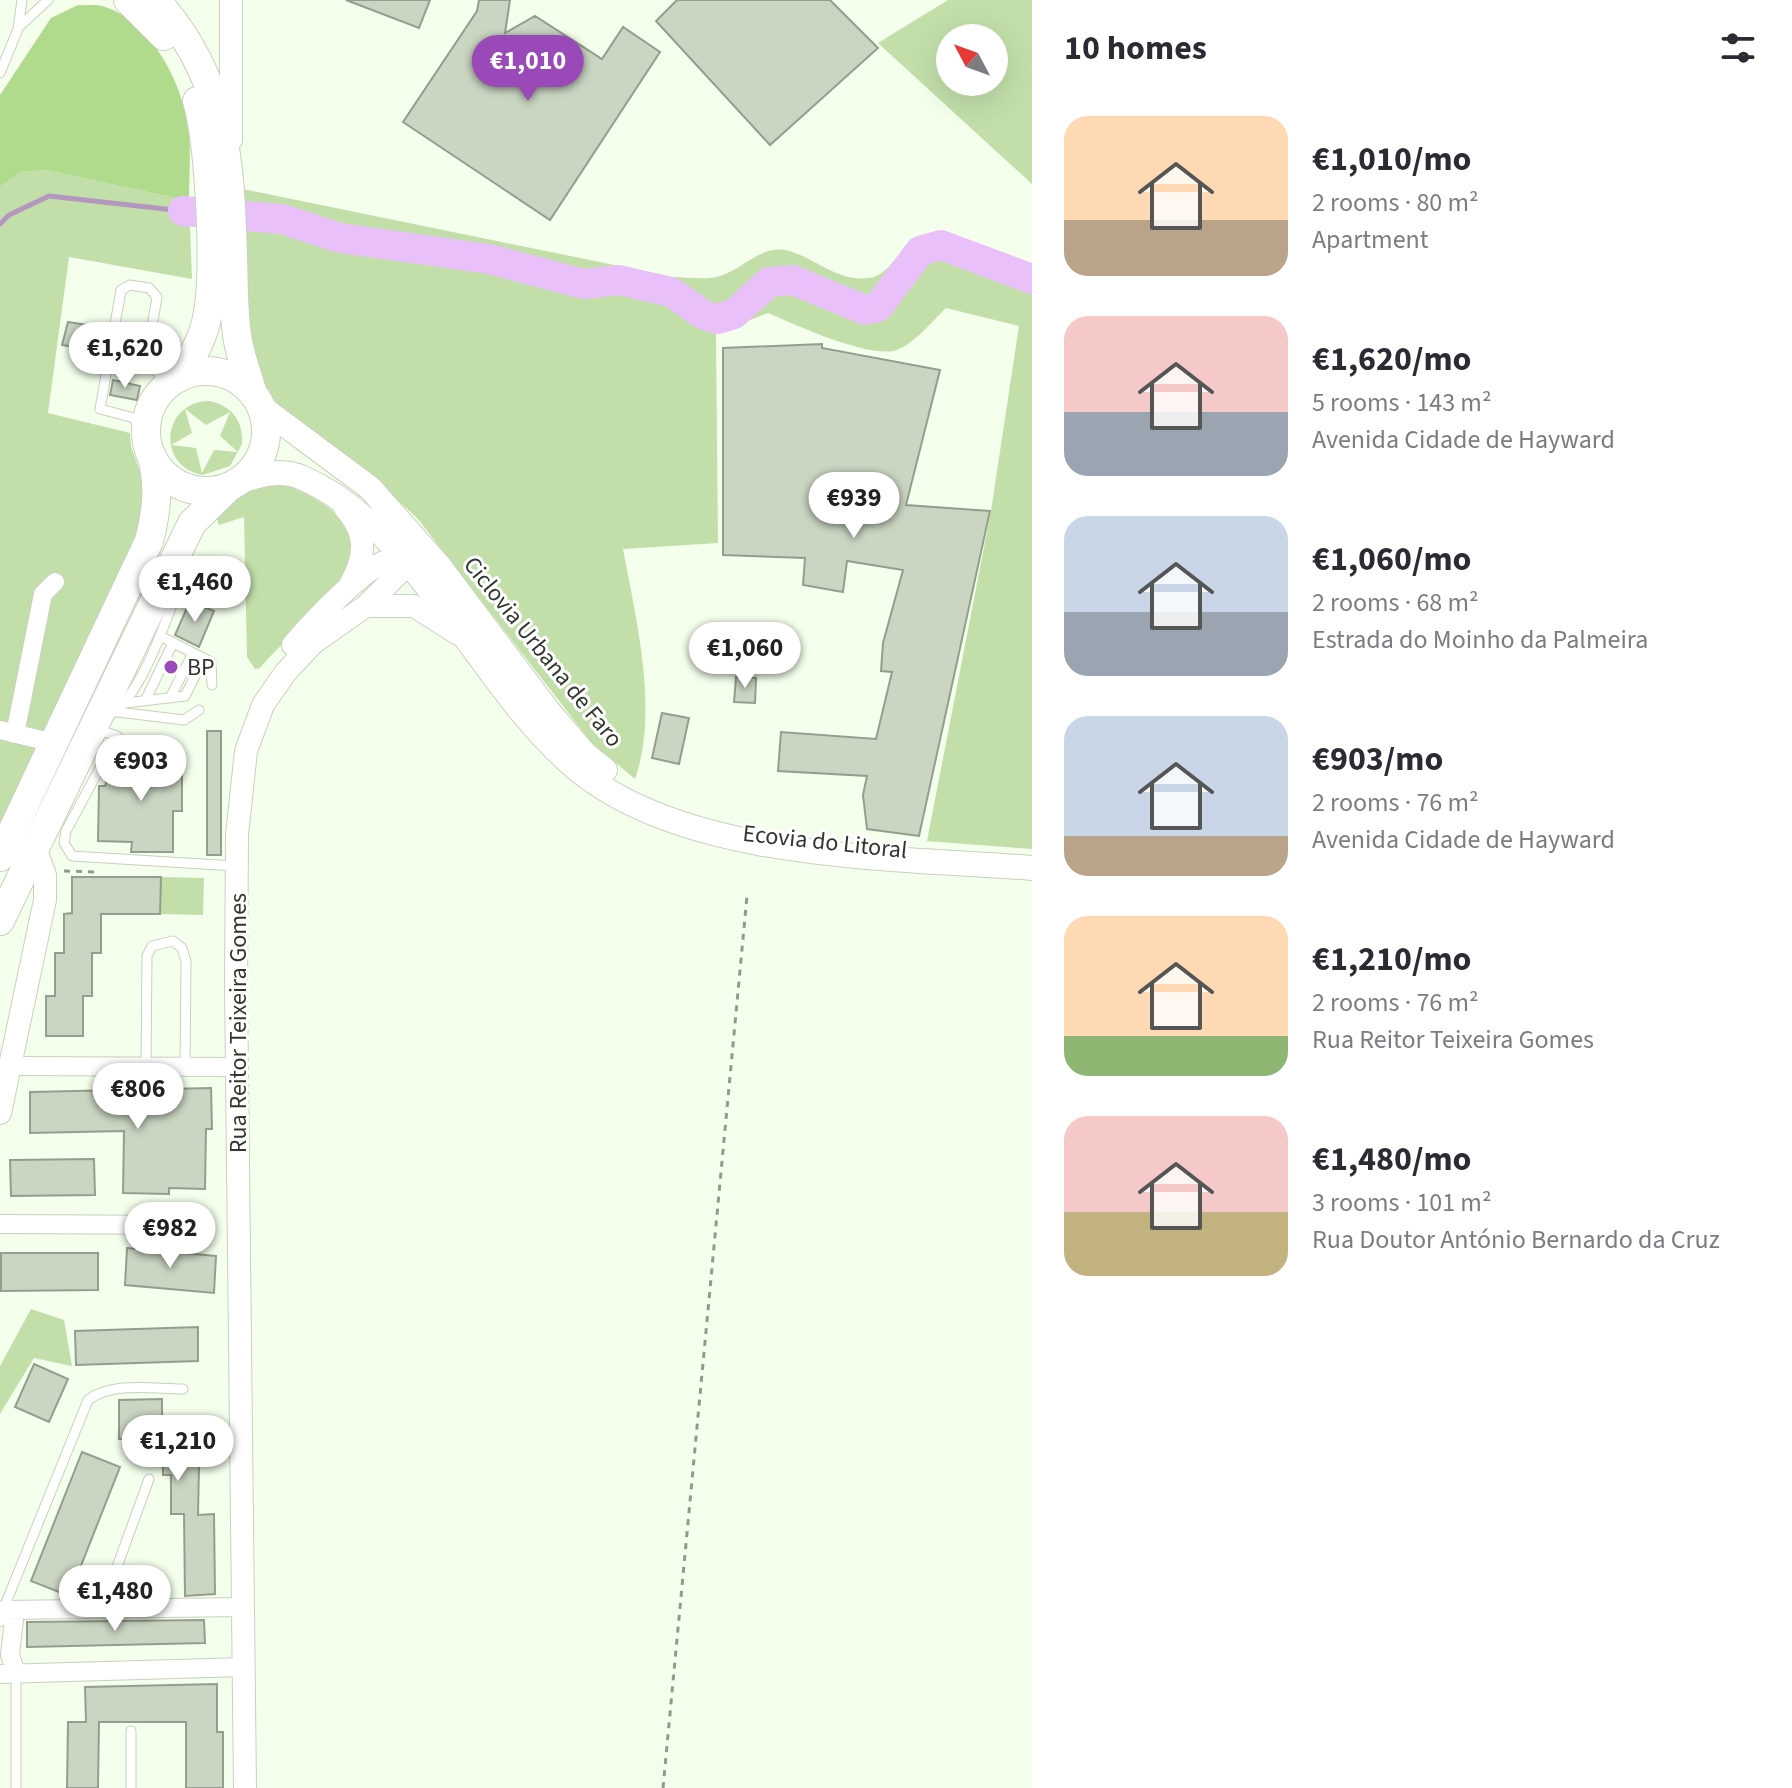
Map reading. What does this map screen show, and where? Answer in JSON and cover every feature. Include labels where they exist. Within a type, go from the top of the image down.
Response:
[{"type":"main road","points":[[128,0],[171,44],[189,76],[219,188]]},
{"type":"main road","points":[[0,921],[33,884],[35,848],[108,716],[164,578],[192,523],[251,470],[263,448],[266,431],[238,341],[221,240],[217,101],[204,67],[180,27],[156,0]]},
{"type":"main road","points":[[0,857],[6,838],[149,541],[158,496],[148,417],[156,399],[174,381],[197,348],[207,318],[221,240]]},
{"type":"main road","points":[[174,381],[199,372],[219,373],[237,380],[257,400],[350,470],[440,567],[585,754],[628,788],[685,823]]},
{"type":"main road","points":[[150,451],[168,478],[184,487],[212,491],[273,472],[301,476],[337,498],[403,559],[510,699],[579,771],[626,801],[685,823],[763,845],[1032,868]]},
{"type":"street","points":[[219,188],[231,0]]},
{"type":"street","points":[[337,498],[358,522],[363,540],[363,561],[349,587]]},
{"type":"street","points":[[237,835],[246,751],[263,705],[285,673],[313,643],[366,606],[401,571],[403,534],[393,514]]},
{"type":"street","points":[[237,835],[235,770],[256,696],[286,652],[349,587],[380,564],[403,559],[440,567]]},
{"type":"street","points":[[54,743],[8,732],[43,594],[55,582]]},
{"type":"street","points":[[366,606],[414,606],[465,640]]},
{"type":"street","name":"Rua Reitor Teixeira Gomes","points":[[237,835],[245,1788]]},
{"type":"street","points":[[0,1113],[11,1066],[33,884]]},
{"type":"street","points":[[11,1066],[237,1067]]},
{"type":"street","points":[[0,1224],[193,1225]]},
{"type":"street","points":[[244,1607],[6,1612],[10,1655],[8,1673],[245,1667]]},
{"type":"lane","points":[[0,73],[18,29],[22,0]]},
{"type":"lane","points":[[18,29],[30,13],[48,0]]},
{"type":"lane","points":[[150,451],[134,418],[100,409],[121,290],[130,285],[149,288],[157,297],[150,357],[154,372],[174,381]]},
{"type":"lane","points":[[108,716],[160,636],[173,602],[161,591],[164,578]]},
{"type":"lane","points":[[160,636],[211,662],[212,685]]},
{"type":"lane","points":[[145,701],[173,643]]},
{"type":"lane","points":[[170,698],[193,653]]},
{"type":"lane","points":[[108,716],[145,701],[185,696],[204,658]]},
{"type":"lane","points":[[108,716],[184,720],[199,710]]},
{"type":"lane","points":[[108,716],[117,736],[66,831],[64,843],[72,856],[237,866]]},
{"type":"lane","points":[[146,1066],[147,956],[152,946],[173,941],[182,948],[186,961],[185,1067]]},
{"type":"lane","points":[[6,1612],[88,1400],[98,1392],[113,1389],[183,1389]]},
{"type":"lane","points":[[102,1608],[149,1479]]},
{"type":"lane","points":[[8,1673],[16,1788]]},
{"type":"lane","points":[[131,1731],[131,1788]]},
{"type":"path","points":[[663,1788],[747,896]]},
{"type":"green space","points":[[948,0],[1032,0],[1032,184],[878,43]]},
{"type":"green space","points":[[78,5],[99,5],[120,14],[136,25],[162,57],[186,115],[190,141],[189,201],[46,170],[20,172],[0,187],[0,95],[51,18]]},
{"type":"green space","points":[[46,170],[189,201],[192,279],[69,257],[48,413],[130,433],[131,447],[146,487],[144,523],[0,841],[0,187],[20,172]]},
{"type":"green space","points":[[238,188],[673,277],[716,277],[760,254],[779,250],[789,251],[847,277],[869,278],[887,269],[910,245],[925,238],[941,236],[972,241],[1032,264],[1032,849],[927,841],[991,511],[1019,326],[946,308],[914,339],[893,351],[848,344],[768,313],[716,333],[718,543],[623,549],[639,634],[645,694],[642,752],[635,779],[591,742],[418,519],[360,465],[290,418],[262,385],[248,348]]},
{"type":"green space","points":[[218,403],[225,407],[235,416],[242,436],[238,452],[220,436],[230,412],[206,425],[185,409],[194,404]]},
{"type":"green space","points":[[185,409],[192,433],[171,445],[174,422]]},
{"type":"green space","points":[[171,445],[196,448],[202,473],[214,450],[238,452],[230,466],[203,475],[177,460]]},
{"type":"green space","points":[[286,485],[325,505],[346,527],[351,549],[344,572],[328,596],[260,668],[255,669],[247,657],[244,517],[219,525],[216,517],[249,486]]},
{"type":"green space","points":[[161,877],[204,878],[203,915],[161,914]]},
{"type":"green space","points":[[31,1309],[64,1320],[72,1366],[34,1358],[0,1414],[0,1366]]},
{"type":"building","points":[[346,0],[430,0],[419,28]]},
{"type":"building","points":[[479,0],[510,0],[505,33],[535,16],[602,59],[623,27],[660,52],[550,220],[403,122],[477,11]]},
{"type":"building","points":[[677,0],[830,0],[878,48],[770,145],[656,21]]},
{"type":"building","points":[[68,322],[107,328],[102,352],[62,345]]},
{"type":"building","points":[[122,330],[142,334],[137,358],[117,355]]},
{"type":"building","points":[[822,344],[822,348],[940,370],[906,505],[990,511],[919,836],[867,829],[863,795],[867,776],[778,771],[781,732],[876,739],[892,672],[881,671],[883,643],[903,570],[847,561],[843,592],[803,585],[805,558],[723,555],[723,348]]},
{"type":"building","points":[[113,380],[140,386],[137,400],[110,395]]},
{"type":"building","points":[[190,601],[214,611],[199,647],[175,635]]},
{"type":"building","points":[[736,677],[756,678],[755,703],[734,702]]},
{"type":"building","points":[[662,713],[689,718],[679,764],[652,758]]},
{"type":"building","points":[[207,731],[221,731],[221,855],[207,855]]},
{"type":"building","points":[[115,756],[174,757],[182,762],[182,811],[173,811],[173,852],[131,852],[132,842],[98,841],[99,786],[105,786]]},
{"type":"building","points":[[72,877],[161,877],[160,914],[101,914],[101,953],[92,953],[92,996],[83,996],[83,1036],[46,1036],[46,996],[55,996],[55,953],[64,953],[64,914],[72,913]]},
{"type":"building","points":[[211,1088],[212,1129],[206,1129],[205,1189],[169,1188],[169,1194],[123,1193],[124,1131],[30,1133],[30,1092]]},
{"type":"building","points":[[94,1159],[95,1195],[11,1196],[10,1160]]},
{"type":"building","points":[[127,1248],[216,1256],[214,1293],[125,1285]]},
{"type":"building","points":[[1,1253],[98,1253],[98,1290],[1,1291]]},
{"type":"building","points":[[198,1327],[198,1361],[76,1365],[75,1331]]},
{"type":"building","points":[[34,1364],[68,1379],[49,1422],[15,1407]]},
{"type":"building","points":[[162,1399],[162,1419],[200,1418],[198,1515],[214,1514],[215,1594],[185,1596],[184,1514],[171,1514],[171,1475],[163,1475],[163,1438],[119,1439],[119,1400]]},
{"type":"building","points":[[82,1452],[120,1467],[69,1596],[31,1581]]},
{"type":"building","points":[[204,1620],[205,1643],[27,1647],[27,1622]]},
{"type":"building","points":[[217,1684],[217,1732],[223,1732],[223,1788],[186,1788],[186,1722],[99,1722],[98,1788],[67,1788],[68,1722],[86,1722],[85,1687]]},
{"type":"waterway","points":[[0,224],[9,215],[49,196],[183,211]]},
{"type":"waterway","points":[[183,211],[282,219],[340,238],[489,259],[584,284],[619,280],[671,292],[704,315],[717,319],[734,314],[769,282],[793,280],[865,310],[878,307],[920,251],[941,245],[1032,279]]},
{"type":"place","name":"BP","points":[[171,667]]}]
